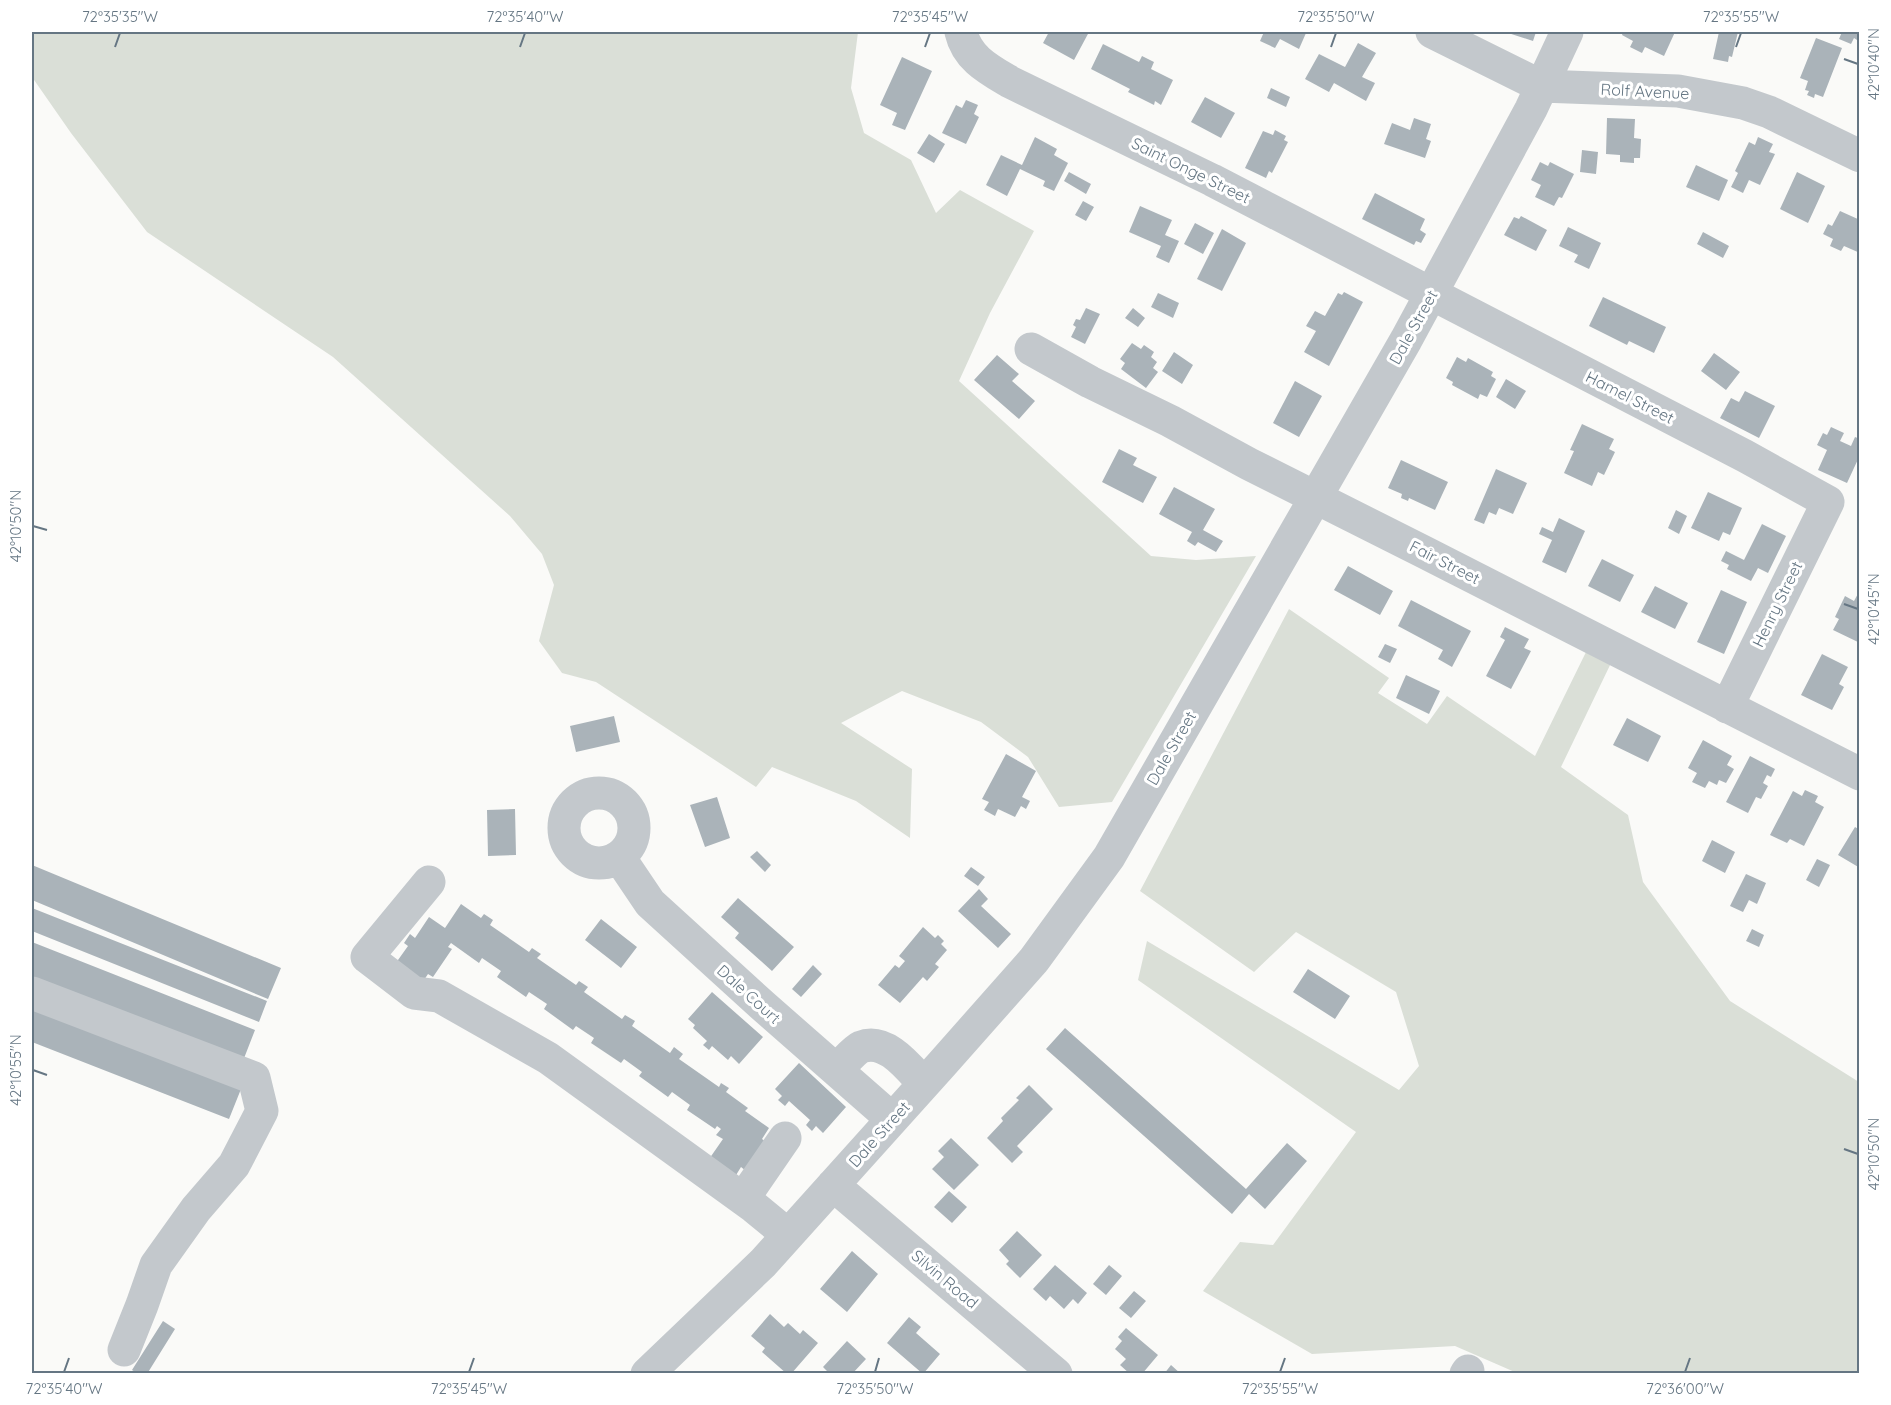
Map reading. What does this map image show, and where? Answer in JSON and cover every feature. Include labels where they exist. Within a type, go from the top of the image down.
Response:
[{"type":"street","name":"Rolf Avenue","points":[[1432,32],[1541,86],[1678,91],[1743,103],[1769,112],[1860,156]]},
{"type":"street","name":"Dale Street","points":[[658,1370],[763,1263],[1034,960],[1109,857],[1431,294],[1568,32]]},
{"type":"street","name":"Saint Onge Street","points":[[961,34],[967,48],[984,67],[1010,82],[1212,180],[1431,294]]},
{"type":"street","name":"Hamel Street","points":[[1431,294],[1745,456],[1828,502]]},
{"type":"street","name":"Fair Street","points":[[1031,349],[1249,464],[1860,774]]},
{"type":"street","name":"Henry Street","points":[[1727,706],[1828,502]]},
{"type":"street","name":"Dale Court","points":[[619,857],[650,903],[892,1119]]},
{"type":"street","points":[[429,882],[367,957],[414,993],[439,996],[548,1058],[743,1199],[788,1235]]},
{"type":"street","points":[[32,993],[255,1077],[262,1111],[234,1165],[196,1209],[156,1265],[124,1350]]},
{"type":"street","points":[[836,1070],[861,1047],[877,1046],[887,1048],[924,1084]]},
{"type":"street","points":[[743,1199],[785,1138]]},
{"type":"street","name":"Silvin Road","points":[[833,1185],[1056,1374]]},
{"type":"shaded area","points":[[32,32],[858,32],[851,88],[864,133],[911,160],[936,213],[960,190],[1034,231],[990,313],[959,381],[1151,556],[1196,560],[1256,556],[1112,802],[1059,807],[1028,757],[981,722],[902,691],[841,723],[912,769],[910,838],[856,801],[772,767],[756,787],[596,682],[562,673],[539,641],[554,585],[542,554],[510,516],[333,357],[147,232],[71,133],[32,77]]},
{"type":"shaded area","points":[[1289,609],[1389,678],[1378,693],[1427,724],[1447,696],[1535,756],[1587,650],[1612,661],[1561,767],[1628,815],[1643,882],[1730,1001],[1859,1082],[1859,1373],[1517,1373],[1455,1346],[1312,1354],[1203,1291],[1240,1242],[1273,1245],[1356,1132],[1138,980],[1147,941],[1399,1090],[1419,1066],[1396,992],[1296,932],[1254,972],[1140,891]]},
{"type":"building","points":[[1049,32],[1089,32],[1074,60],[1043,43]]},
{"type":"building","points":[[1264,32],[1306,33],[1299,49],[1280,39],[1275,48],[1260,41]]},
{"type":"building","points":[[1505,32],[1536,32],[1533,41]]},
{"type":"building","points":[[1623,32],[1675,32],[1664,56],[1645,47],[1642,53],[1630,47],[1633,41],[1622,35]]},
{"type":"building","points":[[1719,32],[1738,32],[1732,57],[1729,56],[1728,62],[1713,59]]},
{"type":"building","points":[[1842,32],[1860,32],[1860,34],[1851,44],[1839,39]]},
{"type":"building","points":[[1816,38],[1842,48],[1823,97],[1815,94],[1814,98],[1807,95],[1809,91],[1805,90],[1808,81],[1800,78]]},
{"type":"building","points":[[1358,43],[1376,53],[1362,77],[1375,83],[1366,101],[1334,83],[1329,92],[1305,79],[1319,54],[1345,67]]},
{"type":"building","points":[[1103,44],[1139,62],[1142,56],[1154,62],[1151,69],[1173,80],[1161,105],[1155,101],[1154,105],[1128,92],[1130,89],[1091,69]]},
{"type":"building","points":[[902,57],[932,71],[905,130],[892,125],[897,113],[880,105]]},
{"type":"building","points":[[1271,88],[1290,97],[1286,107],[1267,98]]},
{"type":"building","points":[[1205,97],[1235,113],[1221,138],[1191,122]]},
{"type":"building","points":[[966,100],[978,105],[974,114],[979,117],[966,144],[942,133],[956,105],[962,108]]},
{"type":"building","points":[[1414,118],[1431,124],[1426,139],[1431,141],[1425,158],[1384,144],[1392,123],[1410,130]]},
{"type":"building","points":[[1607,118],[1635,119],[1634,138],[1641,139],[1640,158],[1634,158],[1634,163],[1620,162],[1620,155],[1606,154]]},
{"type":"building","points":[[1275,130],[1286,136],[1284,140],[1288,142],[1272,173],[1269,171],[1266,178],[1245,168],[1263,131],[1273,135]]},
{"type":"building","points":[[929,134],[945,144],[934,163],[917,153]]},
{"type":"building","points":[[1035,137],[1057,149],[1054,155],[1068,163],[1054,191],[1043,186],[1045,181],[1020,169],[1007,196],[986,185],[1001,155],[1022,165]]},
{"type":"building","points":[[1758,137],[1773,144],[1769,152],[1775,154],[1760,185],[1749,180],[1743,193],[1731,187],[1738,173],[1735,171],[1749,142],[1755,145]]},
{"type":"building","points":[[1582,150],[1598,152],[1596,174],[1580,172]]},
{"type":"building","points":[[1540,162],[1548,166],[1550,162],[1574,174],[1562,198],[1559,197],[1554,206],[1535,197],[1541,185],[1531,180]]},
{"type":"building","points":[[1696,165],[1728,180],[1719,201],[1686,187]]},
{"type":"building","points":[[1069,172],[1091,184],[1086,194],[1064,181]]},
{"type":"building","points":[[1797,172],[1825,186],[1808,223],[1780,209]]},
{"type":"building","points":[[1375,193],[1425,219],[1420,230],[1426,234],[1421,243],[1416,241],[1414,245],[1362,219]]},
{"type":"building","points":[[1083,201],[1094,207],[1086,221],[1075,215]]},
{"type":"building","points":[[1140,206],[1172,220],[1165,235],[1179,241],[1169,263],[1156,257],[1161,246],[1129,232]]},
{"type":"building","points":[[1840,211],[1860,220],[1860,253],[1844,246],[1841,251],[1830,246],[1833,239],[1823,234],[1828,224],[1832,226]]},
{"type":"building","points":[[1521,216],[1547,230],[1536,251],[1504,235],[1514,217],[1519,219]]},
{"type":"building","points":[[1195,223],[1214,233],[1203,254],[1184,244]]},
{"type":"building","points":[[1568,227],[1601,243],[1589,269],[1574,262],[1578,255],[1559,246]]},
{"type":"building","points":[[1222,229],[1246,243],[1222,291],[1197,279]]},
{"type":"building","points":[[1703,232],[1729,246],[1723,258],[1697,244]]},
{"type":"building","points":[[1344,292],[1363,302],[1329,366],[1304,352],[1316,331],[1306,326],[1315,311],[1325,316],[1338,293],[1342,295]]},
{"type":"building","points":[[1158,293],[1179,303],[1173,318],[1151,307]]},
{"type":"building","points":[[1603,297],[1666,327],[1654,353],[1629,341],[1627,345],[1589,326]]},
{"type":"building","points":[[1086,308],[1100,314],[1085,344],[1071,337],[1076,327],[1073,325],[1076,319],[1080,320]]},
{"type":"building","points":[[1133,308],[1145,318],[1138,327],[1125,318]]},
{"type":"building","points":[[1132,343],[1141,349],[1144,345],[1154,352],[1151,357],[1157,362],[1153,368],[1158,372],[1146,388],[1121,369],[1125,363],[1120,359]]},
{"type":"building","points":[[1174,352],[1193,365],[1182,384],[1162,371]]},
{"type":"building","points":[[1714,353],[1740,372],[1726,390],[1701,371]]},
{"type":"building","points":[[997,355],[1019,374],[1012,381],[1035,401],[1019,419],[974,380]]},
{"type":"building","points":[[1457,357],[1466,362],[1468,358],[1493,372],[1491,376],[1496,379],[1487,397],[1480,394],[1478,399],[1452,385],[1453,382],[1446,378]]},
{"type":"building","points":[[1506,379],[1526,391],[1515,409],[1496,397]]},
{"type":"building","points":[[1295,381],[1322,396],[1299,437],[1273,423]]},
{"type":"building","points":[[1745,391],[1775,406],[1759,438],[1720,418],[1731,398],[1739,402]]},
{"type":"building","points":[[1582,424],[1614,439],[1609,449],[1615,452],[1604,475],[1598,472],[1592,486],[1564,473],[1574,451],[1570,450]]},
{"type":"building","points":[[1831,427],[1844,433],[1840,441],[1851,446],[1855,437],[1860,439],[1860,455],[1847,483],[1818,470],[1827,450],[1817,445],[1823,433],[1827,435]]},
{"type":"building","points":[[1119,449],[1137,458],[1133,465],[1157,477],[1143,503],[1102,482]]},
{"type":"building","points":[[1401,460],[1448,482],[1435,510],[1409,498],[1408,501],[1401,498],[1402,494],[1388,488]]},
{"type":"building","points":[[1496,469],[1527,483],[1513,514],[1499,508],[1496,515],[1489,512],[1484,524],[1474,520]]},
{"type":"building","points":[[1174,487],[1215,509],[1203,530],[1223,541],[1216,552],[1198,542],[1195,546],[1187,541],[1192,532],[1159,514]]},
{"type":"building","points":[[1708,492],[1742,508],[1730,535],[1723,532],[1719,541],[1691,528]]},
{"type":"building","points":[[1676,510],[1687,516],[1679,534],[1668,528]]},
{"type":"building","points":[[1559,518],[1585,531],[1566,573],[1542,562],[1552,540],[1539,534],[1542,527],[1553,532]]},
{"type":"building","points":[[1762,524],[1786,536],[1768,573],[1758,568],[1751,581],[1727,569],[1729,565],[1721,561],[1726,551],[1744,560]]},
{"type":"building","points":[[1602,559],[1634,575],[1620,602],[1588,586]]},
{"type":"building","points":[[1348,566],[1393,591],[1380,615],[1334,590]]},
{"type":"building","points":[[1655,586],[1688,603],[1675,629],[1641,612]]},
{"type":"building","points":[[1721,590],[1747,602],[1724,654],[1697,642]]},
{"type":"building","points":[[1860,590],[1860,643],[1833,630],[1839,619],[1835,617],[1845,596],[1854,601]]},
{"type":"building","points":[[1411,600],[1471,631],[1452,667],[1438,659],[1443,650],[1398,626]]},
{"type":"building","points":[[1505,627],[1529,639],[1524,648],[1531,651],[1511,689],[1486,676],[1505,640],[1500,637]]},
{"type":"building","points":[[1385,644],[1397,649],[1390,663],[1378,657]]},
{"type":"building","points":[[1822,654],[1848,667],[1839,684],[1844,687],[1832,710],[1801,695]]},
{"type":"building","points":[[1406,675],[1440,691],[1429,714],[1396,698]]},
{"type":"building","points":[[614,716],[620,742],[576,752],[570,726]]},
{"type":"building","points":[[1627,718],[1661,736],[1648,762],[1613,745]]},
{"type":"building","points":[[1703,740],[1732,756],[1727,765],[1734,769],[1726,783],[1719,780],[1717,785],[1709,781],[1705,788],[1692,782],[1697,773],[1688,768]]},
{"type":"building","points":[[1006,754],[1036,771],[1022,797],[1030,801],[1026,809],[1021,806],[1015,817],[998,809],[995,816],[984,810],[989,802],[982,799]]},
{"type":"building","points":[[1750,756],[1775,769],[1771,777],[1767,775],[1763,783],[1768,786],[1761,799],[1756,797],[1748,813],[1726,802]]},
{"type":"building","points":[[1805,790],[1818,796],[1815,802],[1824,807],[1804,846],[1790,839],[1787,843],[1770,835],[1793,791],[1802,796]]},
{"type":"building","points":[[717,797],[730,838],[705,847],[690,805]]},
{"type":"building","points":[[515,809],[516,855],[488,856],[487,810]]},
{"type":"building","points":[[1855,827],[1860,830],[1860,868],[1838,855]]},
{"type":"building","points":[[1712,840],[1735,852],[1725,873],[1702,861]]},
{"type":"building","points":[[757,851],[771,865],[765,872],[750,857]]},
{"type":"building","points":[[1817,859],[1830,865],[1819,887],[1806,880]]},
{"type":"building","points":[[32,865],[281,968],[268,999],[32,900]]},
{"type":"building","points":[[971,867],[985,877],[978,886],[964,876]]},
{"type":"building","points":[[1746,874],[1766,883],[1757,904],[1749,900],[1743,912],[1730,906]]},
{"type":"building","points":[[979,889],[988,899],[981,906],[1011,934],[998,948],[958,911]]},
{"type":"building","points":[[738,898],[794,947],[772,971],[735,938],[739,933],[721,917]]},
{"type":"building","points":[[461,904],[481,918],[484,914],[493,920],[490,925],[529,952],[532,948],[541,954],[537,958],[576,985],[579,981],[588,987],[584,992],[622,1019],[625,1015],[635,1021],[632,1026],[670,1053],[674,1047],[683,1054],[679,1059],[719,1087],[721,1083],[729,1088],[726,1092],[748,1108],[745,1111],[769,1128],[762,1139],[766,1142],[746,1171],[741,1167],[733,1180],[707,1162],[723,1139],[716,1135],[721,1129],[717,1126],[715,1129],[687,1110],[690,1105],[672,1092],[668,1097],[639,1076],[642,1072],[624,1059],[621,1063],[591,1043],[594,1038],[576,1026],[573,1030],[544,1009],[547,1004],[529,992],[526,997],[497,977],[501,971],[482,958],[479,963],[451,943],[448,947],[452,949],[433,977],[428,974],[420,986],[393,967],[408,946],[404,943],[410,934],[415,938],[429,917],[445,928]]},
{"type":"building","points":[[32,908],[267,1001],[259,1022],[32,931]]},
{"type":"building","points":[[601,919],[637,947],[621,968],[585,940]]},
{"type":"building","points":[[923,927],[935,938],[938,935],[944,941],[941,944],[947,950],[935,964],[939,967],[927,981],[923,977],[900,1003],[878,985],[895,965],[899,968],[905,961],[899,956]]},
{"type":"building","points":[[1752,929],[1764,935],[1759,947],[1746,941]]},
{"type":"building","points":[[32,942],[255,1030],[241,1066],[32,983]]},
{"type":"building","points":[[813,965],[822,974],[801,997],[792,989]]},
{"type":"building","points":[[1308,969],[1350,996],[1335,1019],[1293,992]]},
{"type":"building","points":[[712,992],[763,1037],[739,1064],[731,1056],[728,1060],[712,1046],[709,1050],[703,1045],[707,1041],[693,1028],[695,1025],[688,1019]]},
{"type":"building","points":[[32,1008],[241,1089],[229,1119],[32,1042]]},
{"type":"building","points":[[1065,1028],[1246,1189],[1287,1143],[1307,1161],[1265,1209],[1249,1194],[1232,1214],[1046,1049]]},
{"type":"building","points":[[799,1063],[846,1107],[823,1133],[816,1126],[812,1131],[806,1125],[810,1120],[789,1101],[785,1106],[778,1100],[782,1096],[775,1089]]},
{"type":"building","points":[[1029,1085],[1053,1109],[1017,1146],[1023,1152],[1012,1163],[987,1138],[1003,1121],[1001,1118],[1019,1100],[1016,1098]]},
{"type":"building","points":[[951,1138],[979,1165],[954,1190],[932,1169],[944,1157],[938,1151]]},
{"type":"building","points":[[949,1191],[967,1207],[952,1223],[934,1207]]},
{"type":"building","points":[[1017,1231],[1042,1255],[1020,1278],[1006,1264],[1009,1261],[999,1250]]},
{"type":"building","points":[[852,1251],[878,1274],[847,1312],[820,1289]]},
{"type":"building","points":[[1055,1265],[1087,1293],[1078,1304],[1073,1299],[1064,1309],[1050,1296],[1046,1301],[1033,1289]]},
{"type":"building","points":[[1109,1265],[1122,1276],[1106,1295],[1093,1284]]},
{"type":"building","points":[[1134,1291],[1146,1301],[1131,1318],[1119,1308]]},
{"type":"building","points":[[770,1314],[784,1327],[788,1323],[800,1334],[803,1330],[818,1343],[791,1374],[787,1374],[762,1352],[765,1348],[751,1336]]},
{"type":"building","points":[[909,1317],[921,1327],[916,1333],[940,1354],[923,1374],[887,1343]]},
{"type":"building","points":[[163,1321],[175,1329],[147,1374],[138,1374],[132,1370]]},
{"type":"building","points":[[1126,1328],[1158,1355],[1142,1374],[1130,1374],[1120,1365],[1126,1359],[1115,1349],[1122,1341],[1118,1337]]},
{"type":"building","points":[[847,1341],[866,1359],[852,1374],[830,1374],[823,1367]]},
{"type":"building","points":[[1171,1365],[1181,1374],[1164,1374]]}]
